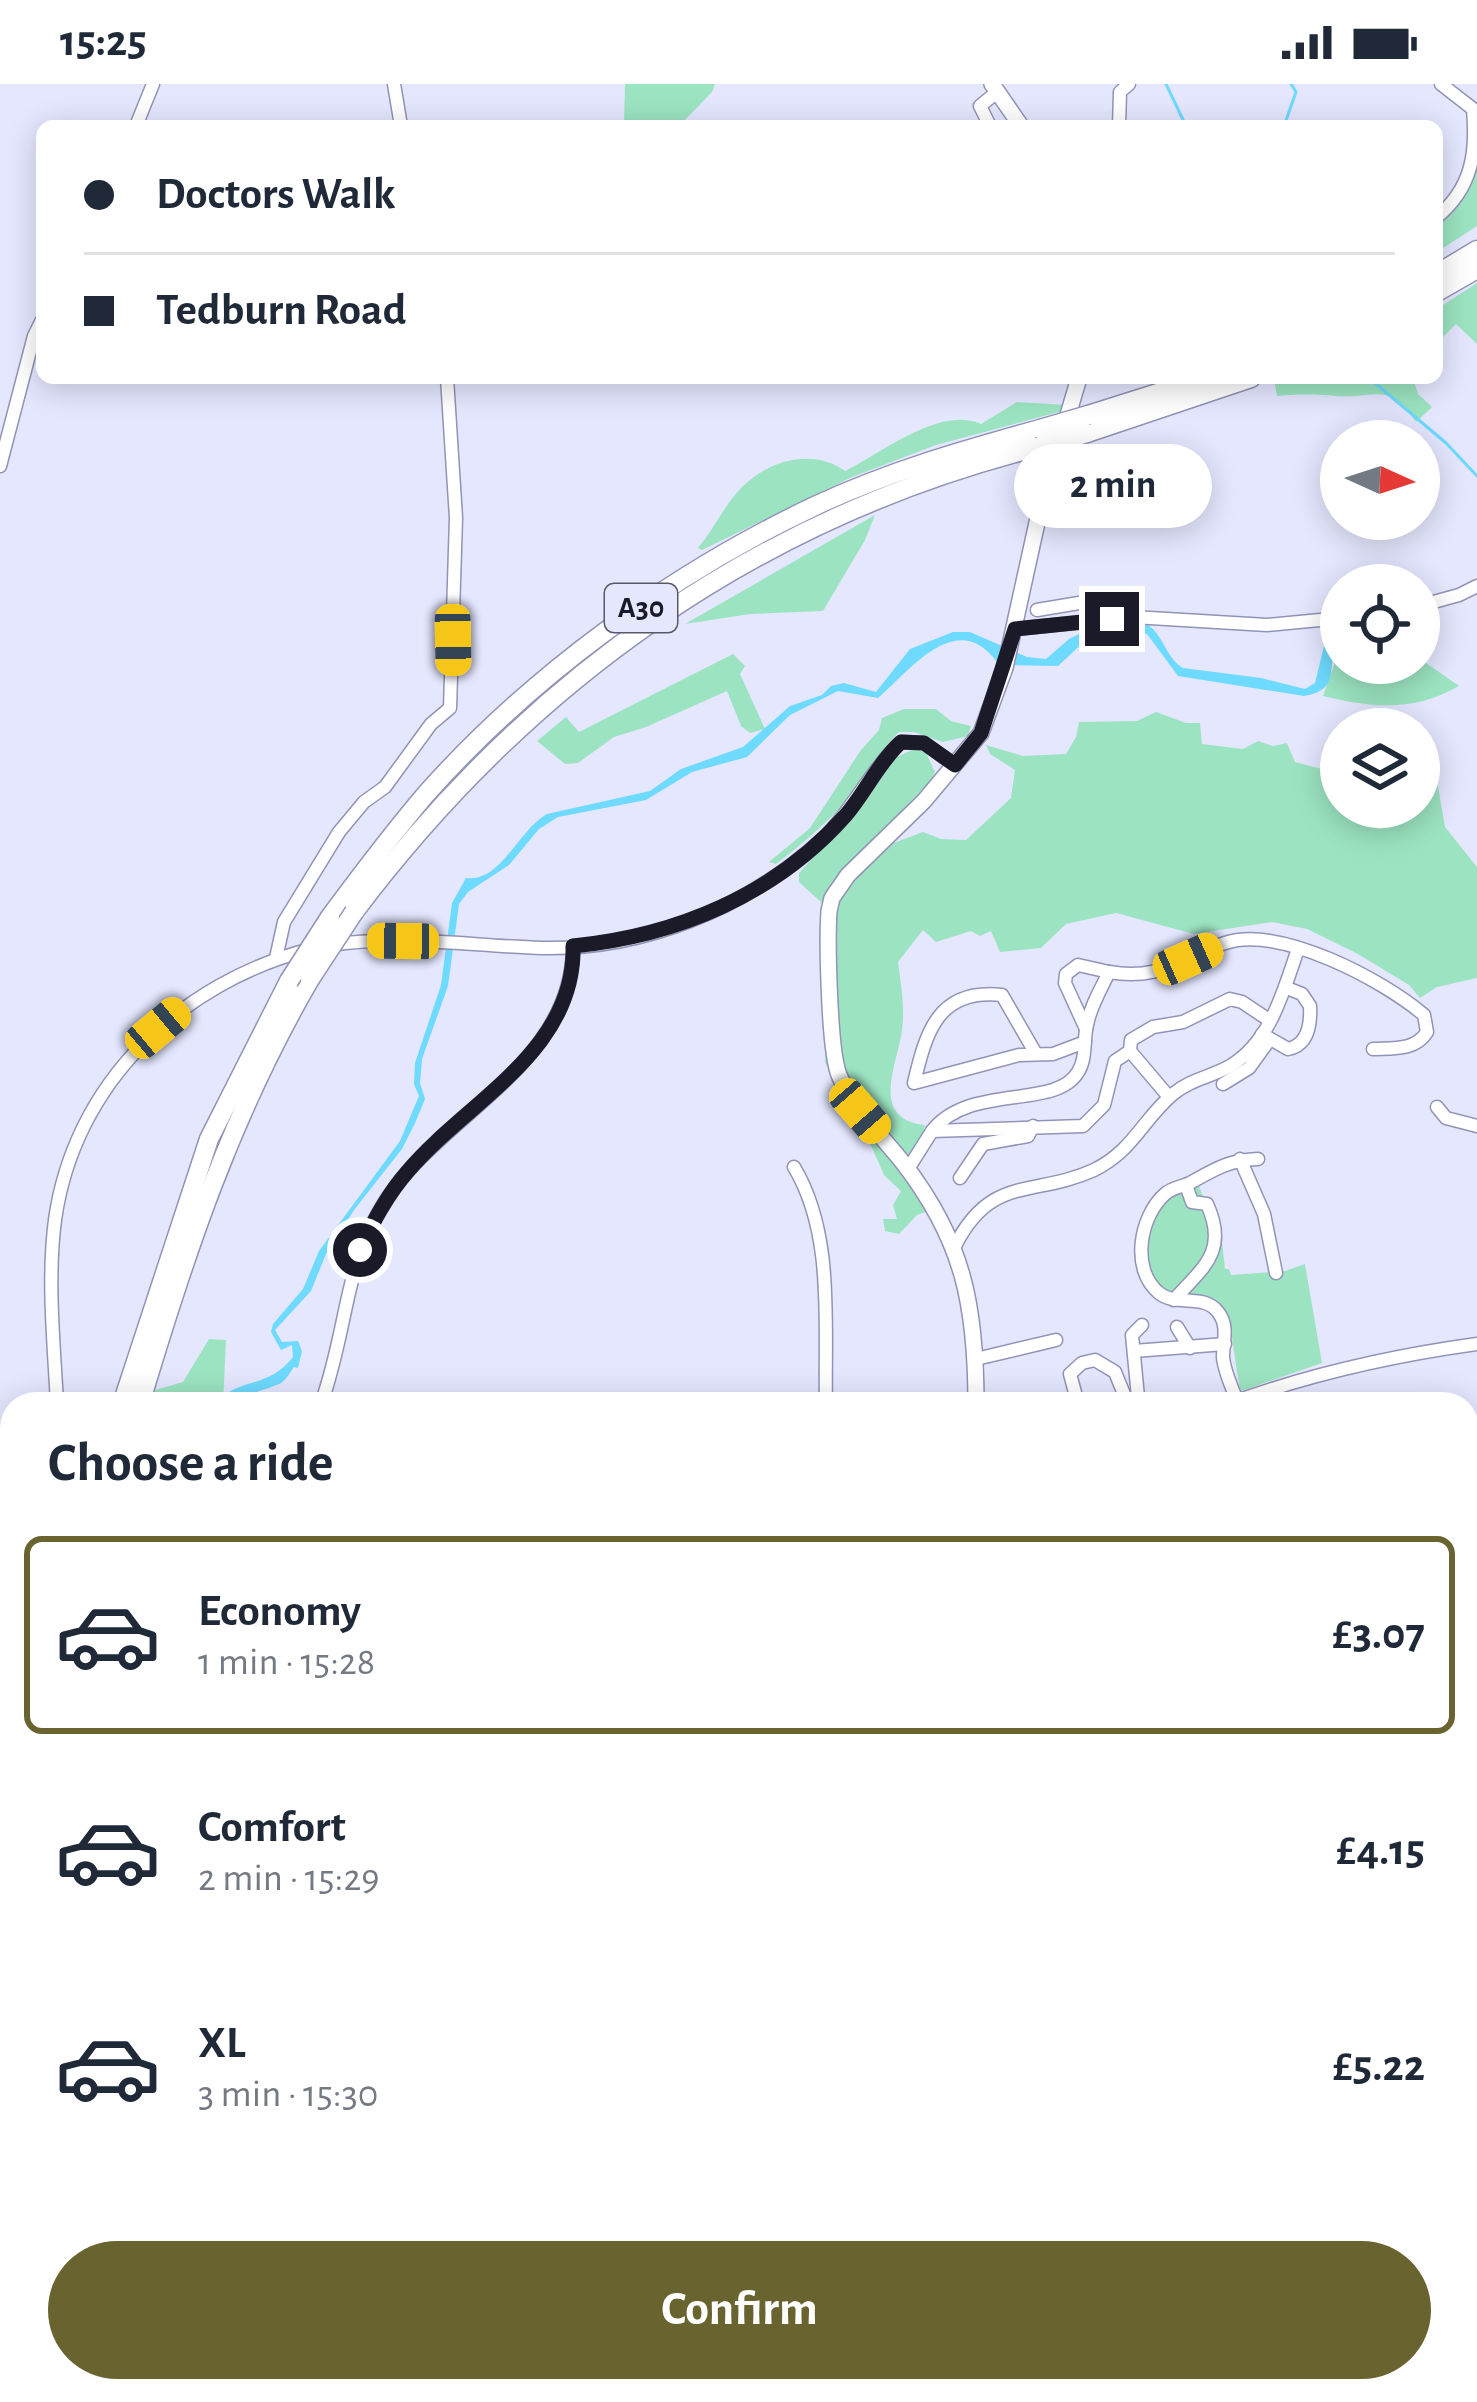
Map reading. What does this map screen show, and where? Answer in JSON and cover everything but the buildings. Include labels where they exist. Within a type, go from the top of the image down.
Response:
[{"type":"highway","points":[[1443,270],[1477,250]]},
{"type":"highway","points":[[1443,289],[1477,269]]},
{"type":"highway","name":"A30","points":[[1087,424],[1190,384]]},
{"type":"highway","name":"A30","points":[[144,1392],[185,1252],[225,1145],[310,979],[355,912],[452,793],[587,667],[656,617],[800,534],[1039,438],[1230,384]]},
{"type":"highway","name":"A30","points":[[126,1392],[209,1138],[289,981],[330,917],[429,792],[550,677],[664,591],[816,505],[934,459],[1039,438]]},
{"type":"main road","points":[[994,88],[1017,120]]},
{"type":"main road","points":[[976,1392],[968,1291],[955,1246],[908,1169],[860,1111],[836,1067],[827,933],[832,898],[848,875],[924,801],[981,733],[1005,668],[1040,509],[1077,384]]},
{"type":"street","points":[[138,120],[153,84]]},
{"type":"street","points":[[394,84],[400,120]]},
{"type":"street","points":[[1119,120],[1120,92],[1129,84]]},
{"type":"street","points":[[1441,84],[1473,109],[1477,134],[1472,169],[1443,210]]},
{"type":"street","points":[[986,120],[980,110],[994,88]]},
{"type":"street","points":[[0,466],[36,332]]},
{"type":"street","points":[[276,958],[284,922],[339,832],[364,802],[385,787],[431,724],[450,708],[456,518],[447,384]]},
{"type":"street","points":[[1440,600],[1477,586]]},
{"type":"street","points":[[1037,610],[1091,601],[1112,619]]},
{"type":"street","points":[[1013,637],[1112,619],[1161,616],[1287,625],[1320,621]]},
{"type":"street","points":[[57,1392],[55,1219],[76,1146],[122,1064],[148,1036],[208,989],[276,958],[346,942],[573,946],[679,926],[752,892],[787,868],[844,817],[901,742],[924,743],[955,765]]},
{"type":"street","points":[[1085,1036],[1065,983],[1066,974],[1078,965],[1144,976],[1241,940],[1269,941],[1332,960],[1424,1015],[1426,1032],[1421,1040],[1405,1048],[1373,1049]]},
{"type":"street","points":[[324,1392],[349,1286],[373,1221],[409,1169],[535,1051],[565,1000],[573,946]]},
{"type":"street","points":[[1222,1084],[1249,1068],[1287,988],[1298,949]]},
{"type":"street","points":[[908,1169],[944,1117],[969,1105],[1059,1090],[1081,1068],[1085,1036],[1109,972]]},
{"type":"street","points":[[1168,1097],[1130,1051],[1131,1040],[1230,999],[1294,1048],[1310,1028],[1308,1001],[1287,988]]},
{"type":"street","points":[[1036,1054],[1002,995],[968,998],[934,1018],[914,1083],[1053,1054],[1085,1036]]},
{"type":"street","points":[[955,1246],[962,1232],[1000,1195],[1094,1170],[1120,1153],[1143,1132],[1168,1097],[1199,1076],[1238,1061],[1267,1031]]},
{"type":"street","points":[[932,1131],[1077,1127],[1095,1118],[1104,1106],[1115,1060],[1130,1051]]},
{"type":"street","points":[[1437,1107],[1446,1118],[1477,1126]]},
{"type":"street","points":[[960,1178],[983,1144],[1028,1136],[1033,1126]]},
{"type":"street","points":[[1240,1159],[1264,1214],[1276,1273]]},
{"type":"street","points":[[1235,1392],[1224,1363],[1224,1322],[1214,1307],[1174,1300],[1152,1285],[1140,1248],[1155,1206],[1169,1190],[1219,1165],[1258,1159]]},
{"type":"street","points":[[794,1167],[820,1241],[826,1392]]},
{"type":"street","points":[[1174,1300],[1207,1266],[1214,1250],[1212,1214],[1207,1204],[1192,1202],[1186,1185]]},
{"type":"street","points":[[1133,1392],[1132,1332],[1142,1325]]},
{"type":"street","points":[[1177,1327],[1190,1348]]},
{"type":"street","points":[[976,1359],[1056,1340]]},
{"type":"street","points":[[1134,1351],[1225,1344]]},
{"type":"street","points":[[1262,1392],[1298,1378],[1398,1354],[1477,1344]]},
{"type":"street","points":[[1075,1392],[1070,1374],[1082,1363],[1095,1360],[1114,1372],[1127,1392]]},
{"type":"green space","points":[[625,84],[715,84],[685,120],[624,120]]},
{"type":"green space","points":[[1477,169],[1477,226],[1443,248],[1443,218]]},
{"type":"green space","points":[[1477,283],[1477,344],[1456,324],[1443,337],[1443,305]]},
{"type":"green space","points":[[1275,384],[1415,384],[1432,407],[1414,420],[1397,401],[1380,394],[1277,396]]},
{"type":"green space","points":[[1017,402],[1066,405],[1066,410],[936,445],[852,477],[698,548],[736,494],[778,464],[819,460],[845,471],[929,426],[965,420],[981,424]]},
{"type":"green space","points":[[875,515],[823,611],[750,614],[685,624]]},
{"type":"green space","points":[[733,654],[745,666],[740,674],[765,729],[750,733],[741,726],[727,691],[614,737],[578,763],[565,764],[537,741],[566,717],[579,732]]},
{"type":"green space","points":[[1440,673],[1459,686],[1409,704],[1359,703],[1323,696],[1327,684],[1440,684]]},
{"type":"green space","points":[[904,709],[936,709],[951,721],[971,726],[968,736],[943,742],[899,732],[830,818],[776,864],[769,862],[810,828],[879,730],[882,718]]},
{"type":"green space","points":[[1156,712],[1200,723],[1202,744],[1243,749],[1258,741],[1273,746],[1287,743],[1295,762],[1320,769],[1320,828],[1440,828],[1440,798],[1445,827],[1477,867],[1477,978],[1437,987],[1420,998],[1409,985],[1358,954],[1307,929],[1272,922],[1194,934],[1116,913],[1066,924],[1041,948],[1000,952],[991,931],[980,936],[971,931],[936,942],[923,930],[898,962],[903,1021],[891,1088],[897,1112],[907,1121],[925,1125],[907,1157],[942,1206],[917,1215],[899,1234],[885,1231],[883,1219],[897,1219],[893,1205],[901,1191],[884,1175],[825,1062],[835,908],[799,882],[799,873],[870,795],[895,758],[916,748],[926,753],[935,772],[873,839],[888,845],[923,832],[966,840],[1011,798],[1015,770],[990,754],[986,745],[1023,756],[1066,754],[1079,722],[1137,721]]},
{"type":"green space","points":[[1198,1184],[1231,1275],[1285,1271],[1305,1264],[1322,1363],[1241,1391],[1223,1310],[1169,1293],[1151,1274],[1146,1249],[1158,1211],[1168,1198]]},
{"type":"green space","points":[[209,1339],[226,1340],[224,1392],[154,1392],[183,1382]]},
{"type":"water","points":[[1148,625],[1183,668],[1305,689],[1315,683],[1320,662],[1320,684],[1327,684],[1304,696],[1178,676],[1147,634],[1088,638],[1058,666],[999,665],[983,648],[967,641],[951,642],[920,659],[878,698],[838,691],[790,715],[747,757],[692,772],[646,800],[558,817],[539,829],[509,865],[468,892],[459,904],[448,986],[422,1059],[420,1083],[425,1099],[415,1123],[402,1149],[326,1254],[311,1291],[275,1330],[282,1342],[298,1341],[302,1351],[298,1368],[276,1385],[254,1392],[229,1392],[273,1374],[293,1357],[292,1345],[281,1350],[271,1332],[273,1324],[303,1289],[319,1251],[400,1141],[419,1096],[415,1063],[441,985],[452,903],[466,878],[489,872],[547,814],[650,791],[681,769],[743,747],[790,706],[822,695],[831,686],[844,683],[876,692],[910,649],[953,632],[970,632],[1027,657],[1046,659],[1087,630]]},
{"type":"waterway","points":[[1166,84],[1183,120]]},
{"type":"waterway","points":[[1286,120],[1296,92],[1291,84]]},
{"type":"waterway","points":[[1376,384],[1477,476]]},
{"type":"route","points":[[360,1250],[373,1221],[409,1169],[546,1036],[565,1000],[573,946],[679,926],[752,892],[844,817],[901,742],[924,743],[955,765],[981,733],[1015,629],[1112,619]]}]
